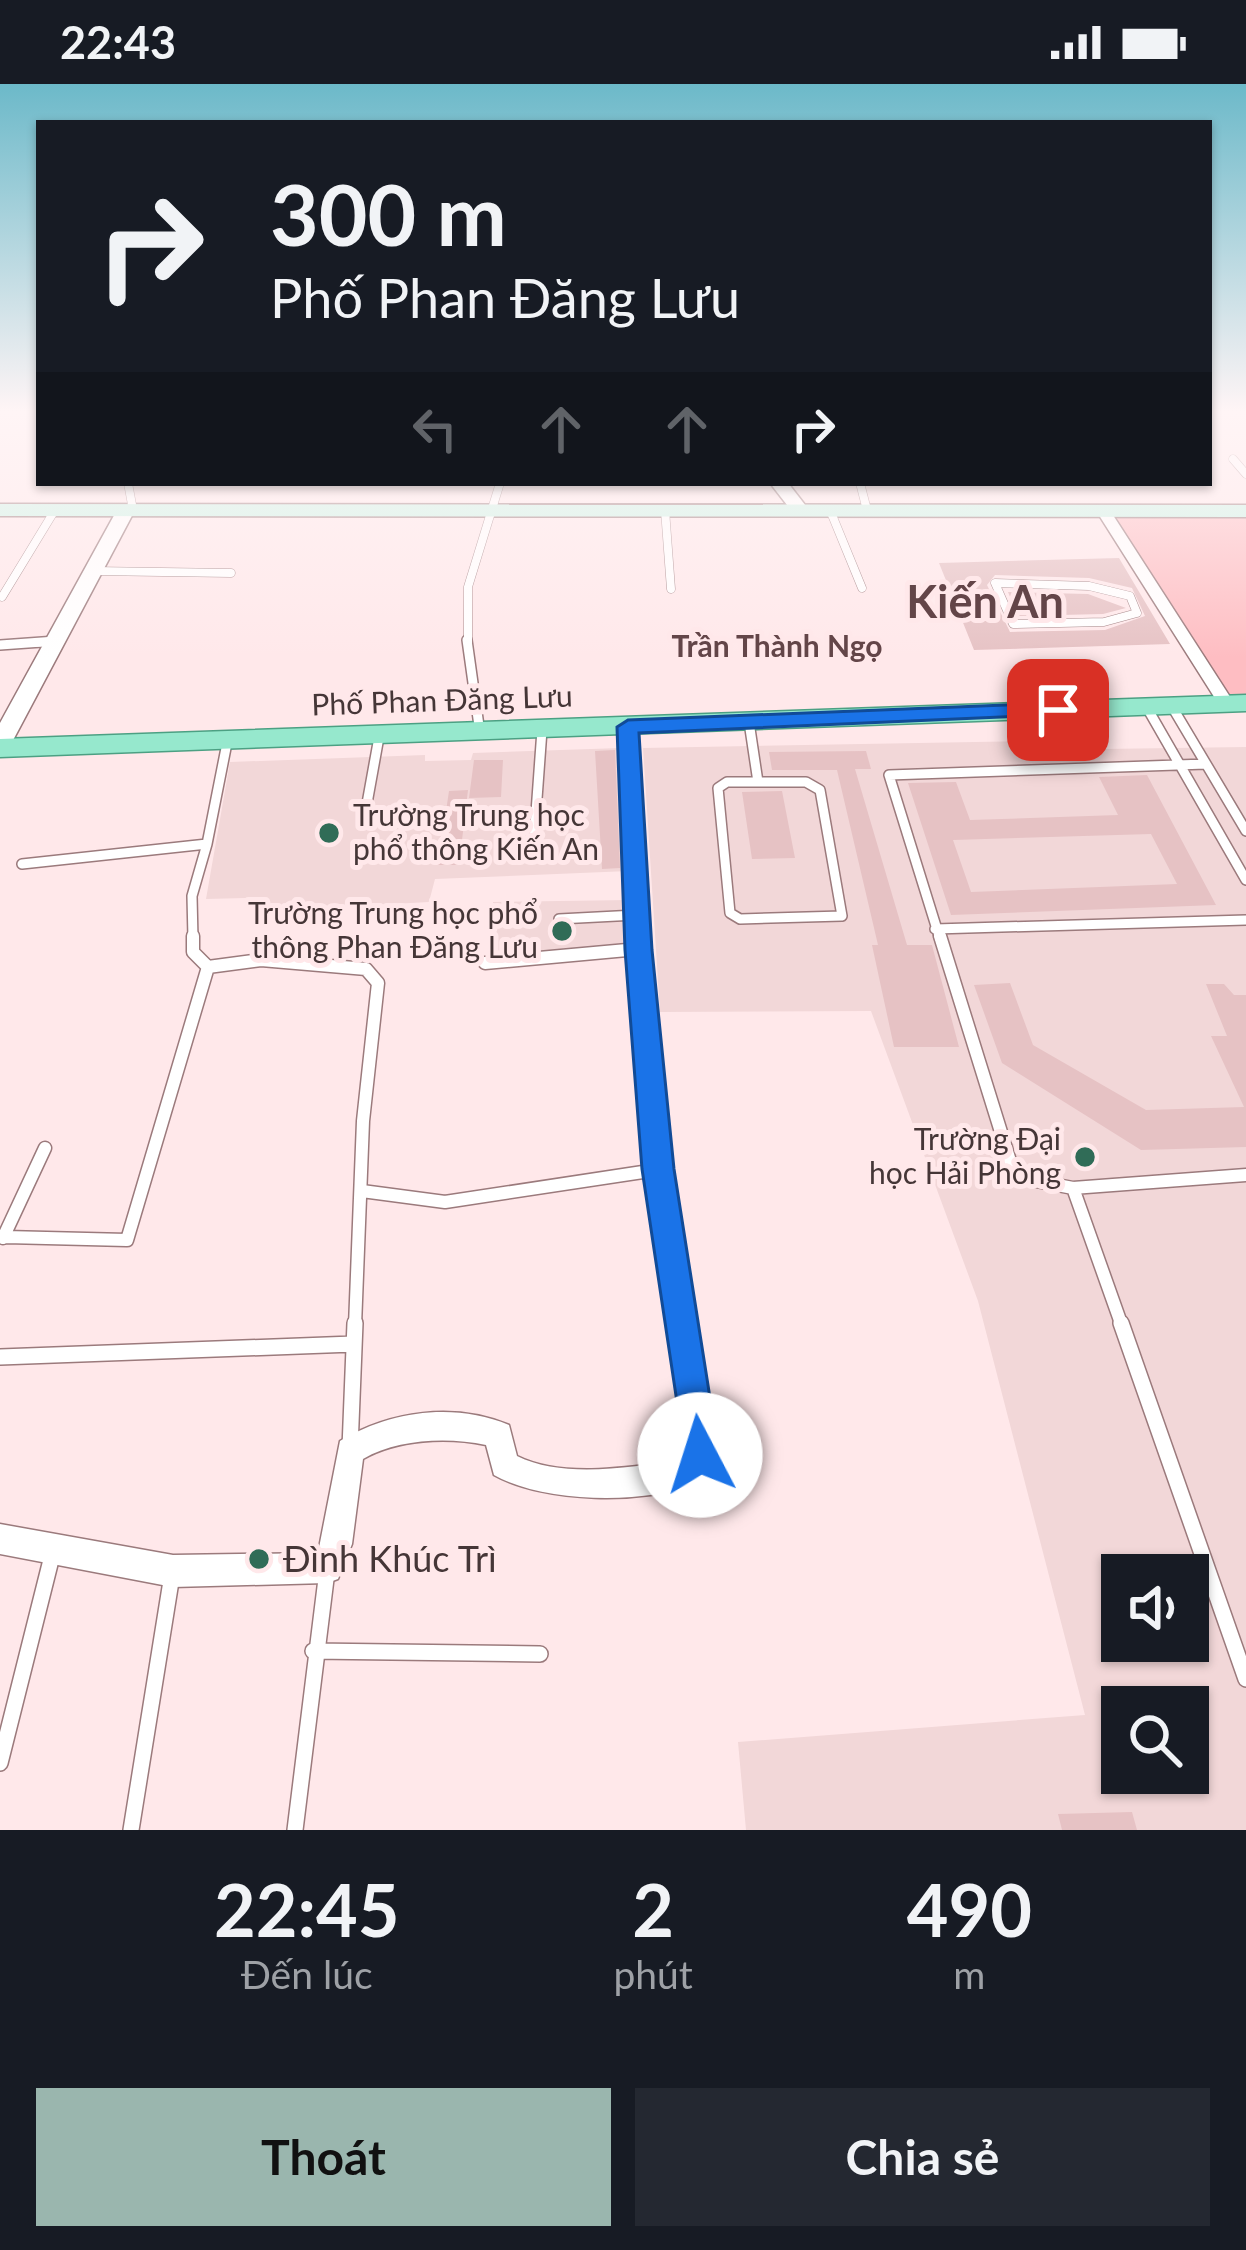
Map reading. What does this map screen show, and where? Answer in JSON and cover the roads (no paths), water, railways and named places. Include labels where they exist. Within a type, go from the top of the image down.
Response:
[{"type":"main road","points":[[0,510],[1246,512]]},
{"type":"main road","name":"Phố Phan Đăng Lưu","points":[[0,746],[226,743],[1236,703]]},
{"type":"street","points":[[788,495],[800,510]]},
{"type":"street","points":[[0,746],[129,510]]},
{"type":"street","points":[[1103,512],[1236,703]]},
{"type":"street","points":[[0,1539],[173,1571],[328,1568],[337,1544],[350,1451],[371,1435],[480,1425],[499,1435],[504,1465],[520,1478],[644,1481],[688,1473],[700,1455],[699,1430],[658,1169],[638,950],[628,727]]},
{"type":"lane","points":[[128,495],[129,510]]},
{"type":"lane","points":[[480,733],[467,636],[468,587],[495,495]]},
{"type":"lane","points":[[863,495],[867,510]]},
{"type":"lane","points":[[2,597],[56,510]]},
{"type":"lane","points":[[665,510],[671,589]]},
{"type":"lane","points":[[830,510],[862,588]]},
{"type":"lane","points":[[93,572],[231,573]]},
{"type":"lane","points":[[1137,604],[1137,613],[1104,622],[1012,624],[995,583],[1089,586],[1130,596],[1137,604],[1163,604]]},
{"type":"lane","points":[[0,645],[56,641]]},
{"type":"lane","points":[[1159,705],[1206,764],[1246,831]]},
{"type":"lane","points":[[1159,705],[1178,764],[1246,880]]},
{"type":"lane","points":[[749,722],[758,782]]},
{"type":"lane","points":[[534,841],[542,730]]},
{"type":"lane","points":[[364,820],[379,737]]},
{"type":"lane","points":[[226,743],[192,896],[193,952],[208,967],[313,962],[366,968],[378,982],[350,1451]]},
{"type":"lane","points":[[1206,764],[892,772],[889,779],[1008,1169],[1024,1182],[1072,1187],[1246,1175]]},
{"type":"lane","points":[[727,782],[758,782],[806,782],[820,790],[842,916],[740,919],[730,913],[718,788],[727,782]]},
{"type":"lane","points":[[22,864],[207,844]]},
{"type":"lane","points":[[559,919],[636,915]]},
{"type":"lane","points":[[935,929],[1246,920]]},
{"type":"lane","points":[[485,963],[638,950]]},
{"type":"lane","points":[[45,1148],[3,1238],[127,1240],[208,967]]},
{"type":"lane","points":[[362,1191],[445,1202],[658,1169]]},
{"type":"lane","points":[[1072,1187],[1246,1679]]},
{"type":"lane","points":[[0,1357],[353,1344]]},
{"type":"lane","points":[[0,1762],[53,1549]]},
{"type":"lane","points":[[295,1830],[313,1651],[328,1568]]},
{"type":"lane","points":[[130,1830],[173,1571]]},
{"type":"lane","points":[[313,1651],[540,1654]]},
{"type":"place","name":"Trường Trung học phổ thông Kiến An","points":[[329,833]]},
{"type":"place","name":"Trường Trung học phổ thông Phan Đăng Lưu","points":[[562,931]]},
{"type":"place","name":"Trường Đại học Hải Phòng","points":[[1085,1157]]},
{"type":"place","name":"Đình Khúc Trì","points":[[259,1559]]},
{"type":"district","name":"Kiến An","points":[[985,602]]},
{"type":"district","name":"Trần Thành Ngọ","points":[[777,647]]}]
